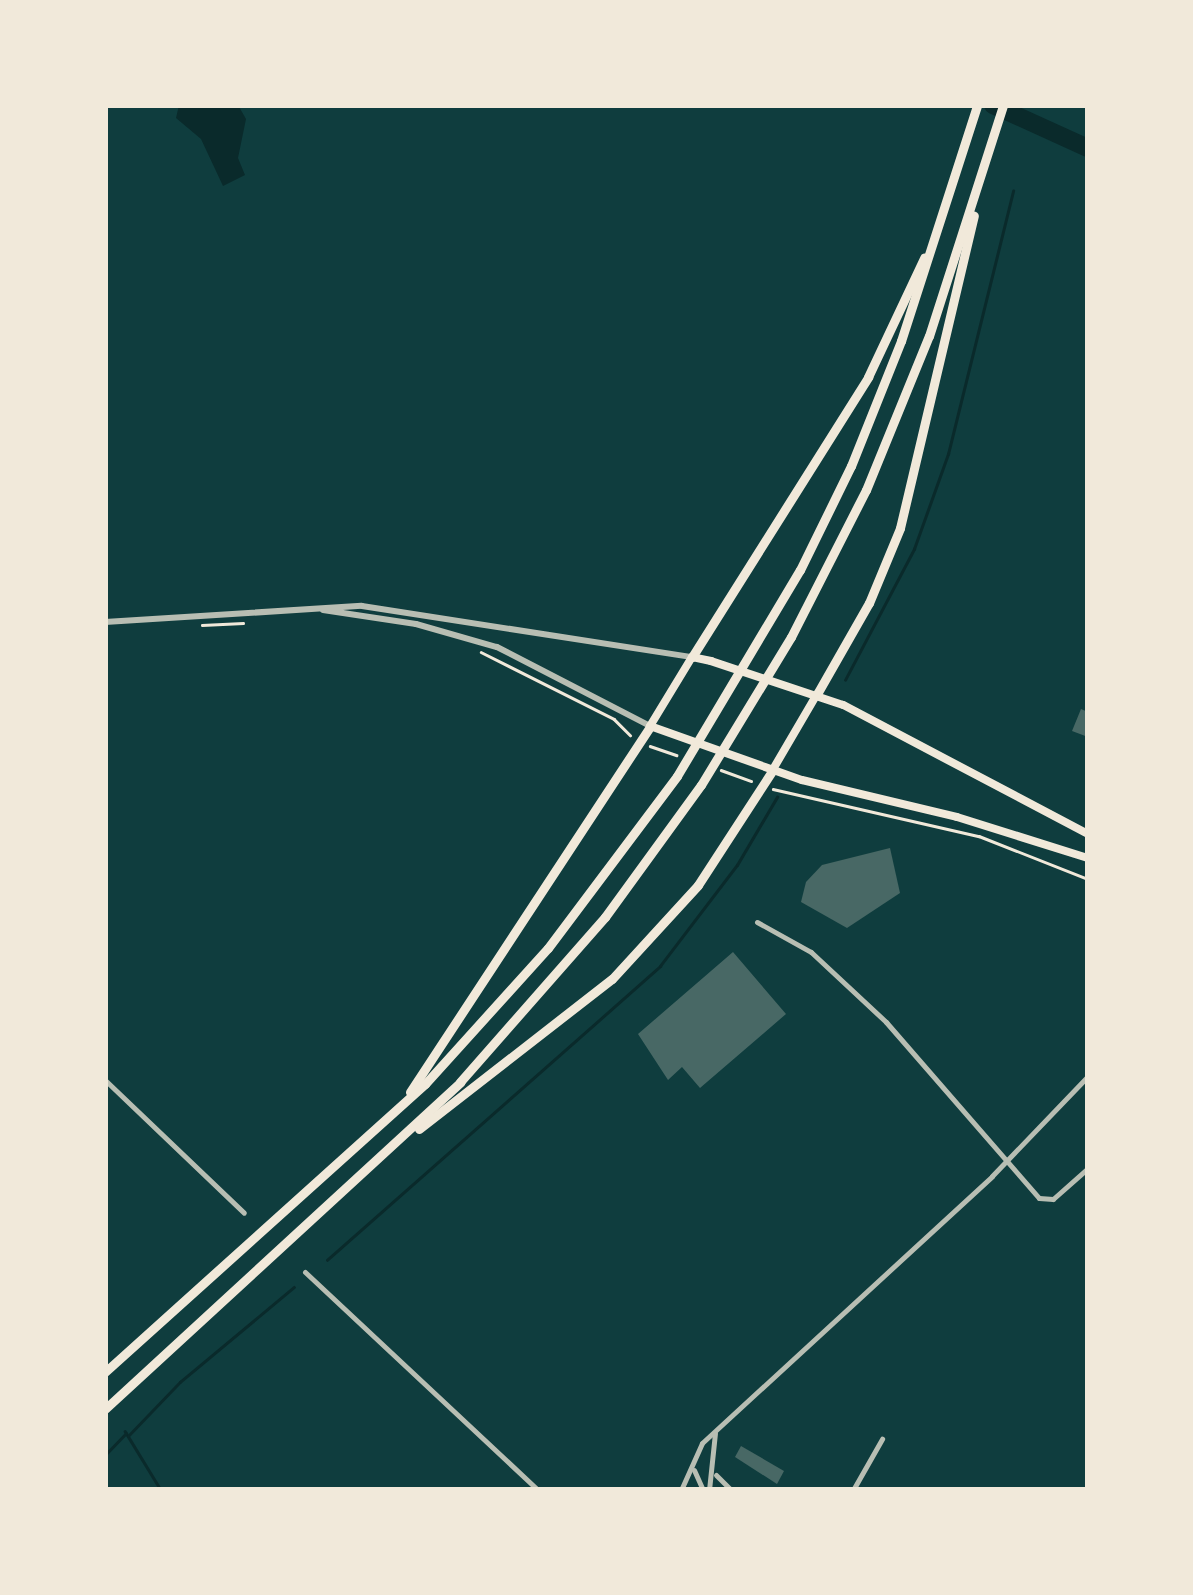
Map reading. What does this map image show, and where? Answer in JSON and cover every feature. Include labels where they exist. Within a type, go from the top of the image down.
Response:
[{"type":"highway","points":[[105,1372],[392,1117],[548,948],[677,776],[766,630],[826,521],[876,408],[977,105]]},
{"type":"highway","points":[[817,694],[880,579],[904,516],[1003,105]]},
{"type":"highway","points":[[105,1409],[408,1135],[566,965],[701,785],[791,637],[892,431],[986,164]]},
{"type":"highway","points":[[692,657],[868,377],[943,214]]},
{"type":"highway","points":[[392,1117],[494,972],[650,726]]},
{"type":"highway","points":[[408,1135],[451,1110],[612,978],[698,885],[772,771]]},
{"type":"main road","points":[[1088,834],[817,694],[692,657],[650,726],[772,771],[957,817],[1088,858]]},
{"type":"main road","points":[[772,771],[817,694]]},
{"type":"street","points":[[105,622],[312,609],[418,611],[692,657]]},
{"type":"street","points":[[312,609],[478,641],[650,726]]},
{"type":"street","points":[[757,922],[840,977],[1046,1200],[1088,1168]]},
{"type":"street","points":[[681,1490],[694,1470],[695,1455],[716,1430],[1007,1162],[1088,1076]]},
{"type":"street","points":[[105,1080],[244,1213]]},
{"type":"street","points":[[306,1272],[538,1490]]},
{"type":"street","points":[[706,1490],[714,1473],[716,1430]]},
{"type":"street","points":[[852,1490],[882,1439]]},
{"type":"street","points":[[694,1470],[706,1490]]},
{"type":"street","points":[[714,1473],[732,1490]]},
{"type":"path","points":[[195,624],[253,620]]},
{"type":"path","points":[[467,647],[614,719],[630,735]]},
{"type":"path","points":[[773,789],[978,836],[1088,878]]},
{"type":"water","points":[[179,105],[238,105],[246,119],[238,158],[245,175],[223,186],[201,139],[176,118]]},
{"type":"building","points":[[1081,709],[1088,712],[1088,737],[1072,731]]},
{"type":"building","points":[[890,848],[900,893],[847,928],[801,902],[806,882],[822,865]]},
{"type":"building","points":[[733,952],[786,1014],[700,1088],[682,1067],[668,1080],[638,1034]]},
{"type":"building","points":[[741,1446],[784,1471],[777,1484],[735,1457]]},
{"type":"waterway","points":[[993,105],[1088,148]]},
{"type":"waterway","points":[[845,680],[914,549],[948,454],[1013,191]]},
{"type":"waterway","points":[[327,1260],[660,966],[737,865],[777,797]]},
{"type":"waterway","points":[[128,1436],[180,1382],[294,1287]]},
{"type":"waterway","points":[[125,1431],[161,1490]]},
{"type":"waterway","points":[[105,1455],[126,1433]]}]
